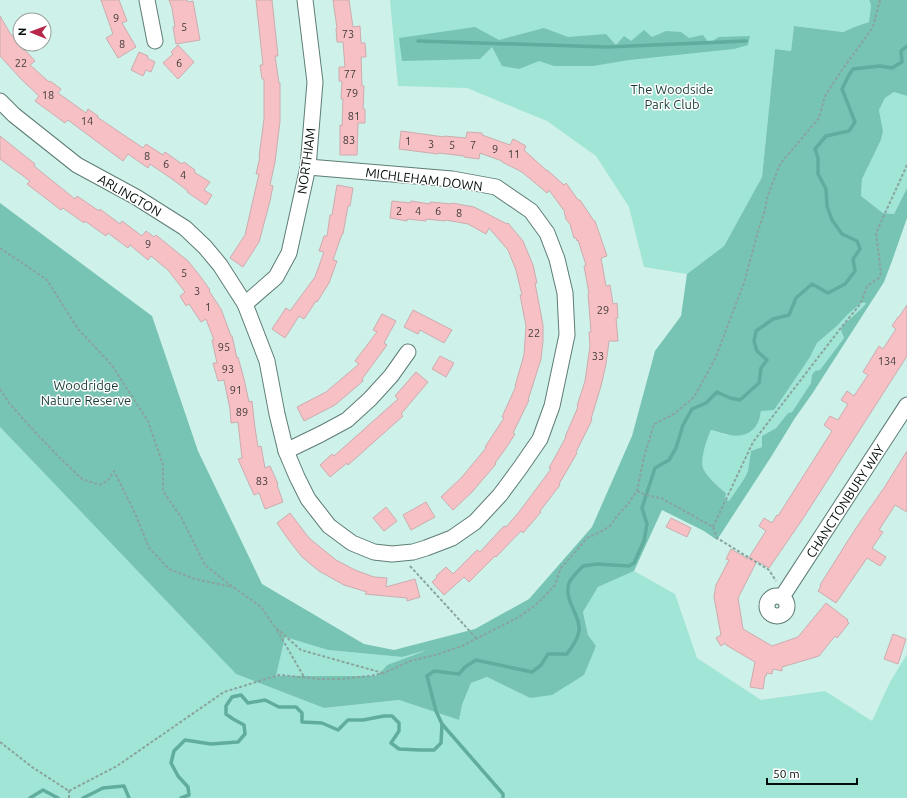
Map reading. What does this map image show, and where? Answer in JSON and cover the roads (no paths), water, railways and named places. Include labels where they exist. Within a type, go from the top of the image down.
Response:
[{"type":"street","points":[[147,0],[155,41]]},
{"type":"street","name":"NORTHIAM","points":[[245,304],[276,277],[289,254],[308,167],[316,82],[305,0]]},
{"type":"street","name":"ARLINGTON","points":[[0,101],[14,115],[77,165],[136,197],[185,228],[205,247],[220,265],[245,304]]},
{"type":"street","name":"MICHLEHAM DOWN","points":[[245,304],[267,361],[286,451],[308,499],[329,526],[352,543],[374,552],[392,554],[413,552],[452,538],[474,522],[500,495],[540,439],[552,406],[567,335],[565,293],[557,259],[547,233],[531,212],[496,187],[452,179],[308,167]]},
{"type":"street","points":[[286,451],[347,420],[370,399],[391,376],[408,352]]},
{"type":"street","name":"CHANCTONBURY WAY","points":[[783,596],[907,405]]},
{"type":"waterway","points":[[418,41],[607,47],[746,41]]},
{"type":"waterway","points":[[181,798],[189,795],[188,787],[178,776],[171,763],[174,751],[185,740],[211,744],[238,742],[245,734],[244,725],[226,714],[226,706],[232,697],[241,695],[248,703],[265,700],[279,707],[296,707],[302,713],[302,722],[322,723],[338,730],[348,720],[363,720],[392,716],[399,723],[399,731],[391,743],[399,749],[434,750],[441,743],[442,724],[436,711],[427,676],[434,671],[459,674],[465,667],[476,660],[532,672],[541,665],[548,654],[567,654],[573,646],[579,631],[579,625],[568,595],[570,581],[583,566],[597,564],[629,566],[634,563],[644,541],[647,524],[642,508],[655,468],[669,460],[676,448],[683,425],[692,409],[706,403],[717,392],[730,398],[740,400],[759,383],[761,368],[767,360],[757,351],[754,341],[756,331],[773,319],[789,315],[796,298],[812,284],[828,293],[845,284],[855,271],[853,259],[860,249],[857,241],[842,234],[832,220],[827,206],[826,189],[818,174],[818,158],[815,149],[826,136],[849,131],[855,122],[842,89],[853,69],[880,66],[892,68],[902,62],[901,51],[907,46]]},
{"type":"waterway","points":[[442,724],[503,794],[503,798]]},
{"type":"waterway","points":[[83,798],[103,788],[124,786],[129,798]]},
{"type":"waterway","points":[[30,798],[43,790],[58,798]]},
{"type":"park label","name":"The Woodside Park Club","points":[[672,96]]},
{"type":"park label","name":"Woodridge Nature Reserve","points":[[86,392]]}]
